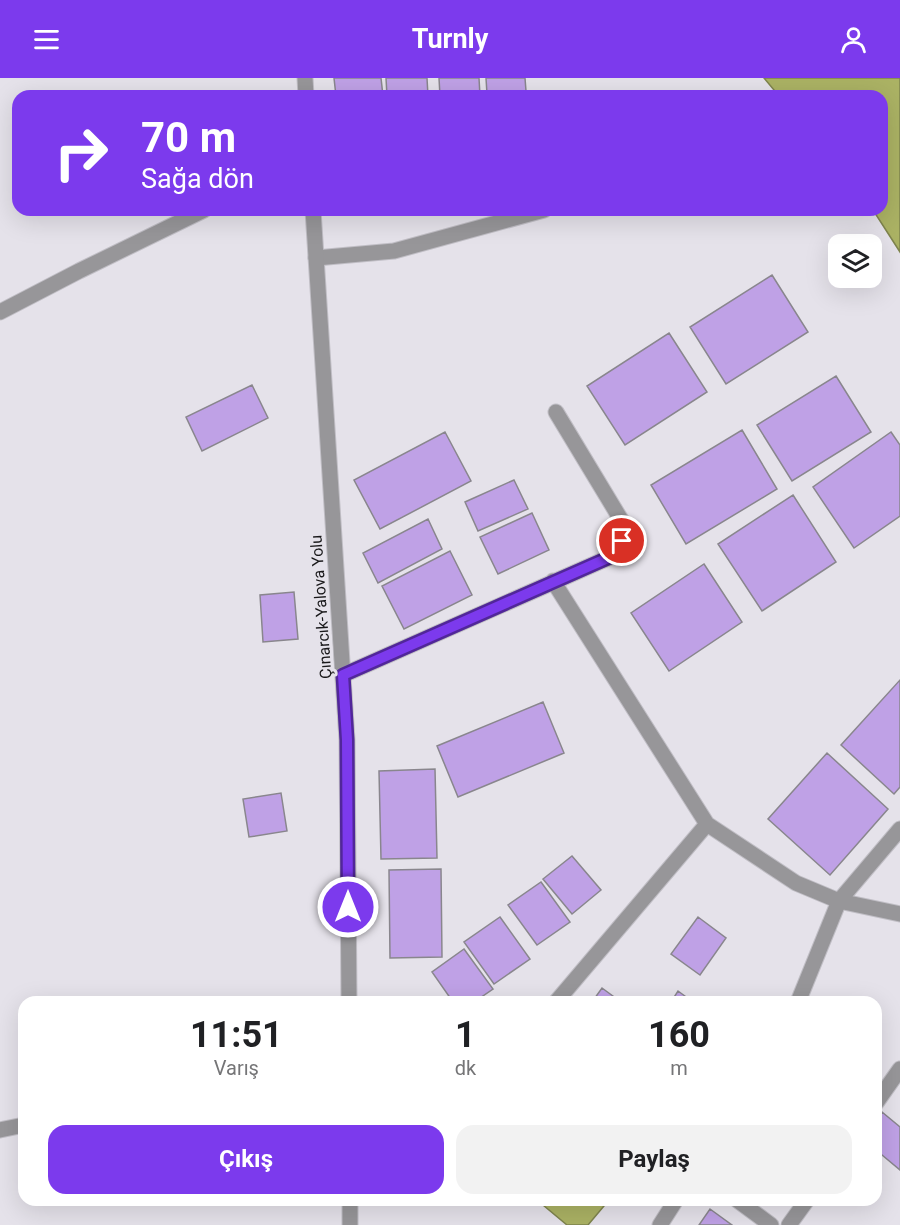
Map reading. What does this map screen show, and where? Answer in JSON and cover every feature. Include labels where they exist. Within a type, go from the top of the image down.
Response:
[{"type":"street","points":[[0,312],[192,216]]},
{"type":"street","name":"Çınarcık-Yalova Yolu","points":[[313,216],[347,740],[349,996]]},
{"type":"street","points":[[316,258],[394,251],[522,216]]},
{"type":"street","points":[[343,675],[617,554],[626,528],[556,412]]},
{"type":"street","points":[[553,581],[707,824],[796,883],[839,902],[900,914]]},
{"type":"street","points":[[560,996],[707,824]]},
{"type":"street","points":[[800,996],[839,902],[900,829]]},
{"type":"street","points":[[882,1094],[900,1069]]},
{"type":"street","points":[[0,1130],[18,1126]]},
{"type":"street","points":[[350,1206],[350,1225]]},
{"type":"street","points":[[660,1225],[672,1206]]},
{"type":"street","points":[[744,1206],[771,1225]]},
{"type":"street","points":[[789,1225],[803,1206]]},
{"type":"shaded area","points":[[764,78],[900,78],[900,252],[877,216],[888,216],[888,90],[774,90]]},
{"type":"shaded area","points":[[544,1206],[604,1206],[588,1225],[567,1225]]},
{"type":"building","points":[[334,78],[381,78],[382,90],[335,90]]},
{"type":"building","points":[[386,78],[427,78],[428,90],[387,90]]},
{"type":"building","points":[[439,78],[479,78],[480,90],[440,90]]},
{"type":"building","points":[[486,78],[525,78],[526,90],[487,90]]},
{"type":"building","points":[[772,275],[808,332],[726,384],[690,327]]},
{"type":"building","points":[[669,333],[707,392],[625,445],[587,386]]},
{"type":"building","points":[[836,376],[871,432],[792,481],[757,425]]},
{"type":"building","points":[[252,385],[268,418],[202,451],[186,417]]},
{"type":"building","points":[[742,430],[777,489],[686,544],[651,485]]},
{"type":"building","points":[[445,432],[471,481],[380,529],[354,480]]},
{"type":"building","points":[[891,432],[900,445],[900,516],[854,548],[813,487]]},
{"type":"building","points":[[514,480],[528,509],[478,531],[465,502]]},
{"type":"building","points":[[793,495],[836,562],[762,611],[718,544]]},
{"type":"building","points":[[532,513],[549,550],[498,574],[480,537]]},
{"type":"building","points":[[428,519],[442,549],[378,583],[363,553]]},
{"type":"building","points":[[450,551],[472,595],[404,629],[382,586]]},
{"type":"building","points":[[704,564],[742,622],[669,671],[631,613]]},
{"type":"building","points":[[294,592],[298,639],[263,642],[260,595]]},
{"type":"building","points":[[900,680],[900,787],[894,794],[841,745]]},
{"type":"building","points":[[543,702],[564,753],[458,797],[437,746]]},
{"type":"building","points":[[827,753],[888,809],[830,875],[768,819]]},
{"type":"building","points":[[435,769],[437,858],[381,859],[379,771]]},
{"type":"building","points":[[281,793],[287,831],[249,837],[243,799]]},
{"type":"building","points":[[572,856],[601,890],[572,914],[543,879]]},
{"type":"building","points":[[441,869],[442,957],[390,958],[389,870]]},
{"type":"building","points":[[541,882],[570,922],[537,945],[508,905]]},
{"type":"building","points":[[500,917],[530,959],[494,984],[464,942]]},
{"type":"building","points":[[698,917],[726,938],[700,975],[671,954]]},
{"type":"building","points":[[464,949],[493,989],[483,996],[449,996],[432,972]]},
{"type":"building","points":[[602,988],[613,996],[596,996]]},
{"type":"building","points":[[678,991],[685,996],[675,996]]},
{"type":"building","points":[[882,1112],[900,1127],[900,1170],[882,1155]]},
{"type":"building","points":[[710,1209],[732,1225],[699,1225]]},
{"type":"route","points":[[348,907],[347,740],[343,675],[617,554],[622,541]]}]
